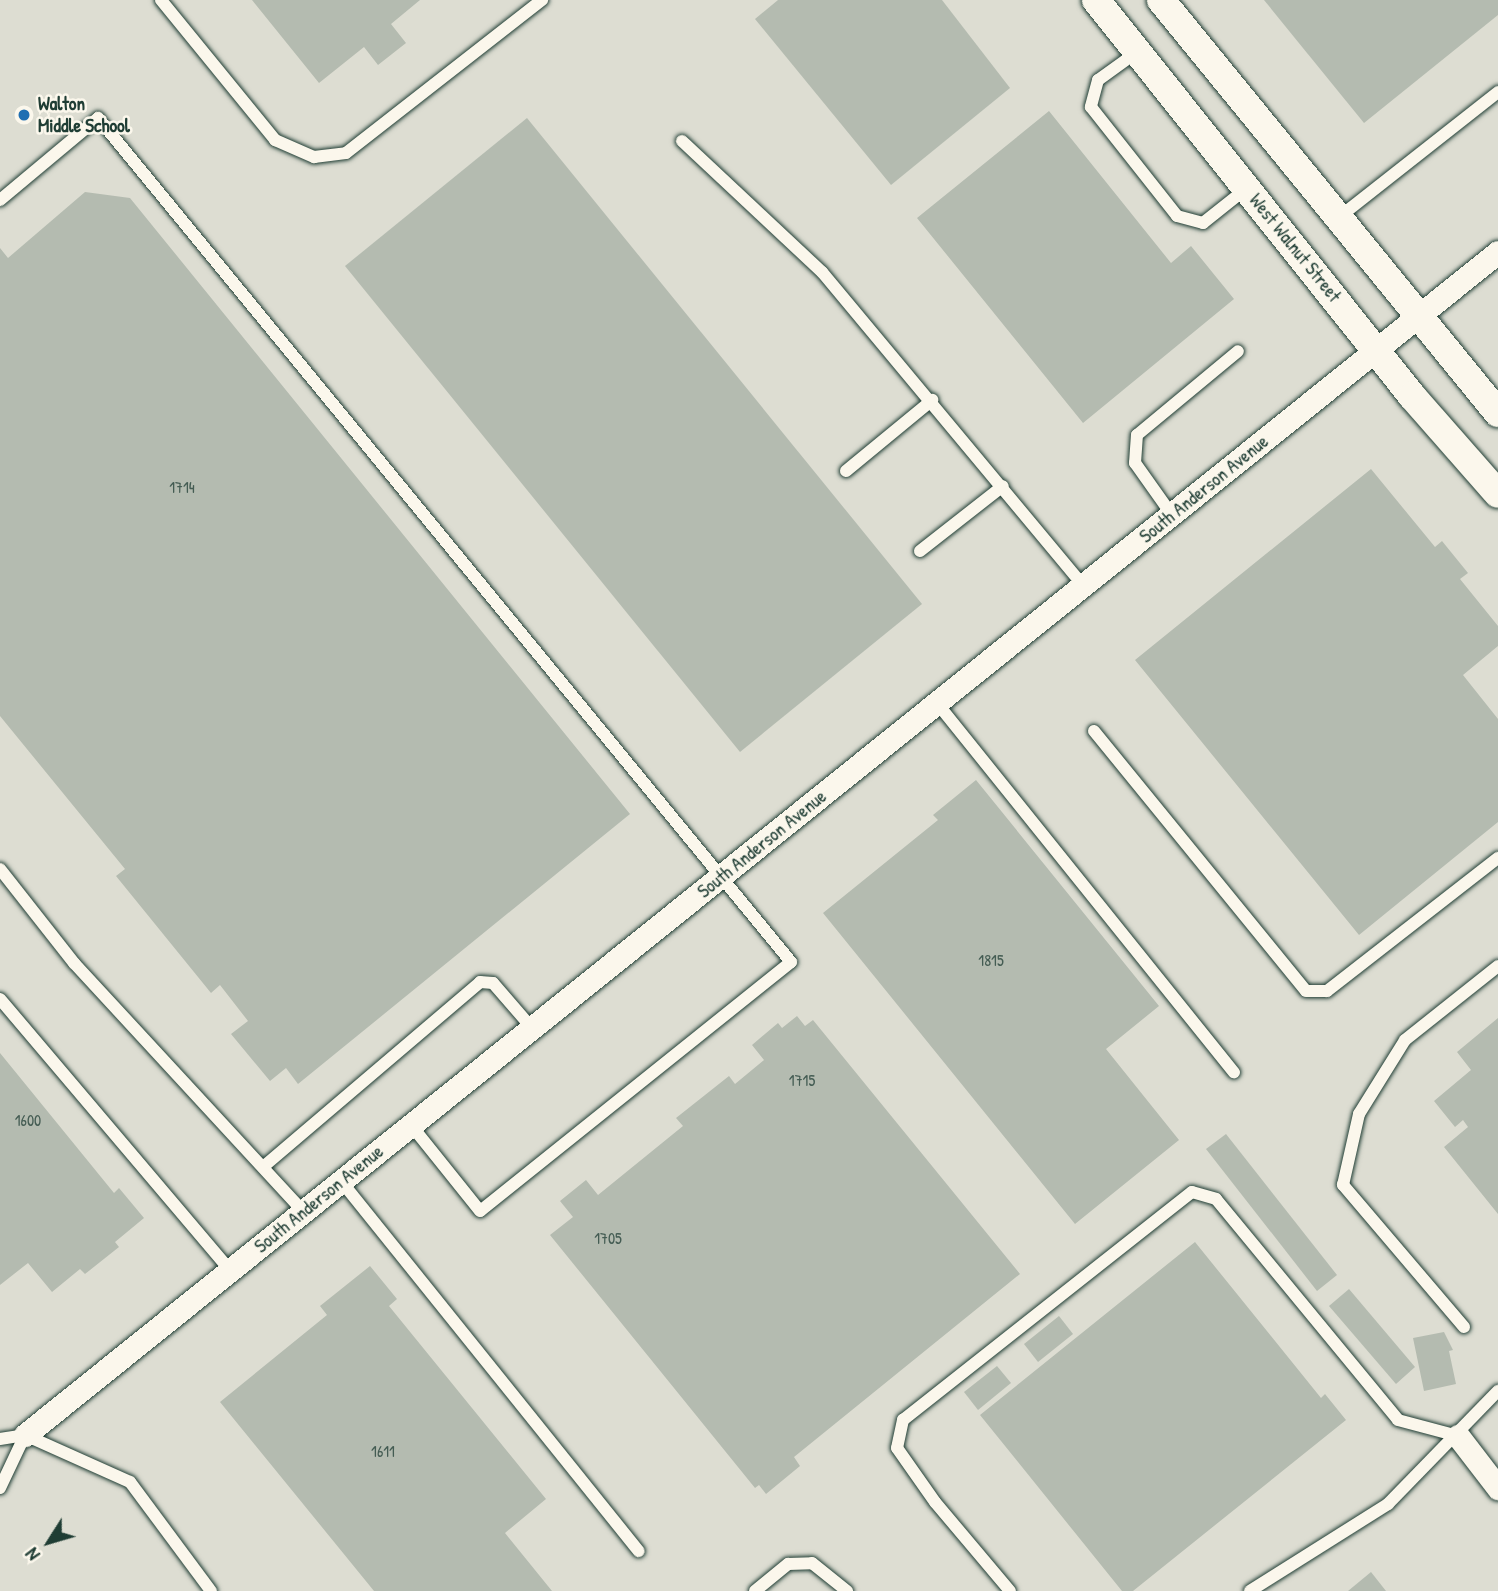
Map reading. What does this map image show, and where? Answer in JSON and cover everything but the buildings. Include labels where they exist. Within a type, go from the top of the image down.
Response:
[{"type":"street","name":"West Walnut Street","points":[[1096,0],[1377,351],[1498,494]]},
{"type":"street","points":[[1161,0],[1498,413]]},
{"type":"street","name":"South Anderson Avenue","points":[[25,1434],[1498,252]]},
{"type":"street","points":[[1458,1436],[1498,1488]]},
{"type":"lane","points":[[161,0],[275,140],[314,157],[346,153],[542,0]]},
{"type":"lane","points":[[1137,51],[1098,80],[1091,107],[1177,216],[1203,223],[1247,188]]},
{"type":"lane","points":[[1338,218],[1498,92]]},
{"type":"lane","points":[[0,200],[98,118],[791,962],[480,1211],[411,1125]]},
{"type":"lane","points":[[682,141],[822,272],[932,400],[1084,586]]},
{"type":"lane","points":[[1172,515],[1135,463],[1137,435],[1238,351]]},
{"type":"lane","points":[[846,471],[932,400]]},
{"type":"lane","points":[[920,551],[1003,486]]},
{"type":"lane","points":[[937,703],[1234,1072]]},
{"type":"lane","points":[[1094,732],[1306,991],[1327,991],[1498,858]]},
{"type":"lane","points":[[0,869],[74,963],[303,1211]]},
{"type":"lane","points":[[1464,1327],[1343,1185],[1359,1114],[1405,1040],[1498,966]]},
{"type":"lane","points":[[262,1167],[480,982],[493,983],[532,1028]]},
{"type":"lane","points":[[0,999],[230,1270]]},
{"type":"lane","points":[[341,1181],[639,1551]]},
{"type":"lane","points":[[1010,1591],[935,1502],[897,1448],[903,1420],[1192,1192],[1216,1199],[1398,1420],[1458,1436]]},
{"type":"lane","points":[[1250,1591],[1388,1504],[1458,1436],[1498,1391]]},
{"type":"lane","points":[[0,1488],[25,1434]]},
{"type":"lane","points":[[0,1439],[25,1434],[130,1482],[211,1591]]},
{"type":"lane","points":[[755,1591],[788,1564],[812,1563],[847,1591]]},
{"type":"shaded area","points":[[0,0],[1498,0],[1498,1591],[0,1591]]},
{"type":"place","name":"Walton Middle School","points":[[24,115]]}]
